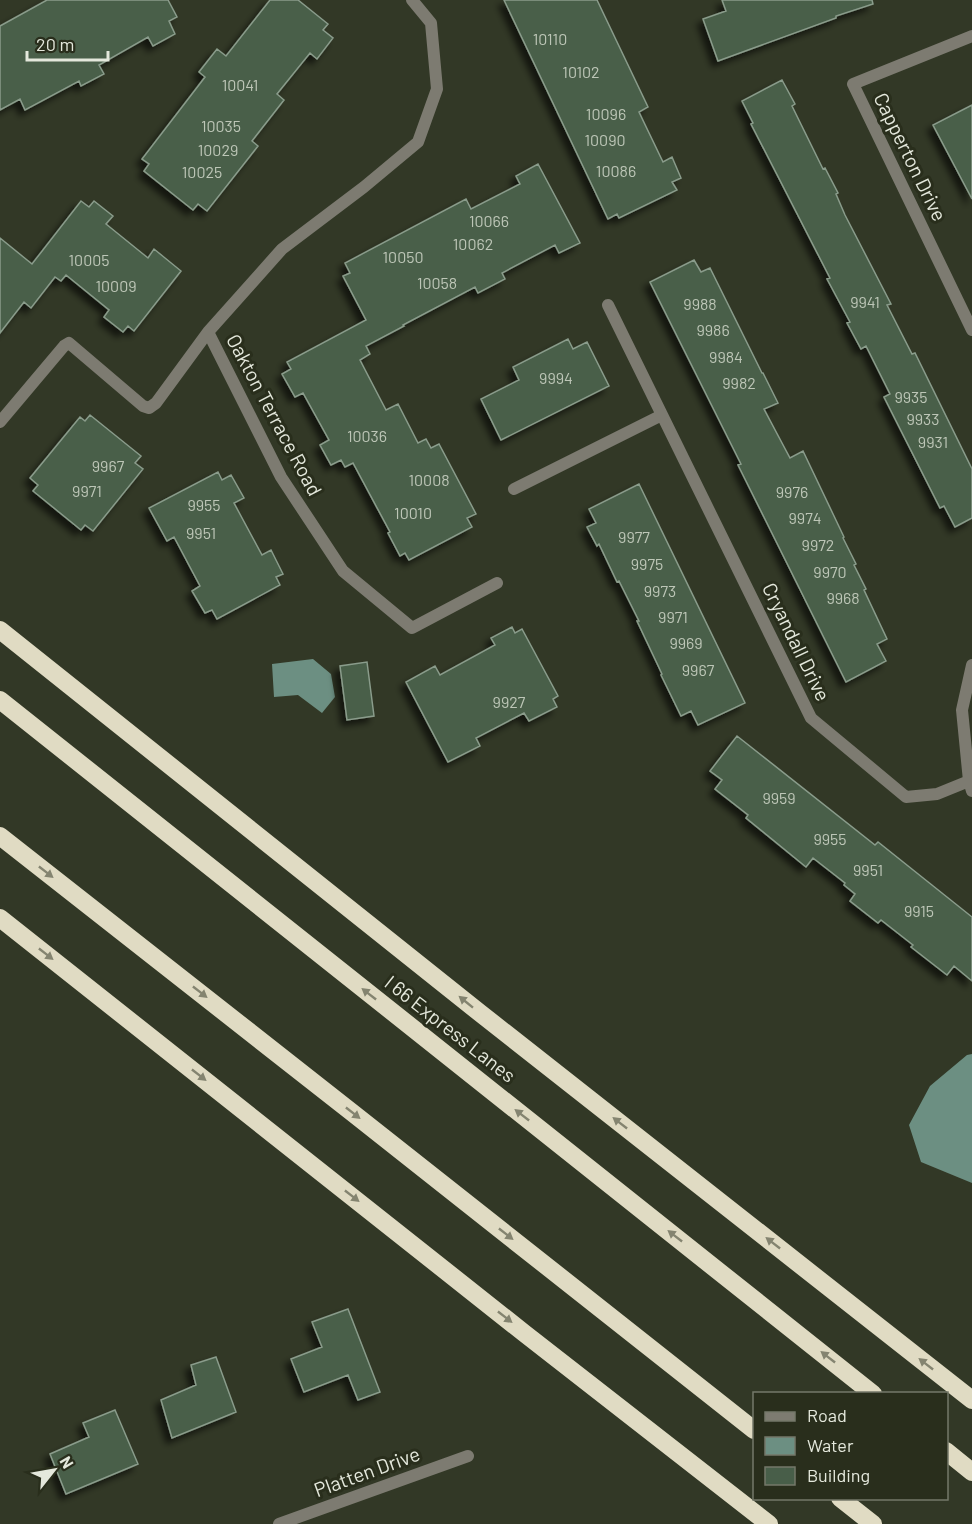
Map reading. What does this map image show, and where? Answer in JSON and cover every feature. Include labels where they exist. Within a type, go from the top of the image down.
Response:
[{"type":"highway","points":[[0,630],[499,1028],[972,1400]]},
{"type":"highway","name":"I 66 Express Lanes","points":[[0,700],[870,1392]]},
{"type":"highway","points":[[0,836],[753,1429]]},
{"type":"highway","points":[[0,918],[769,1524]]},
{"type":"highway","points":[[948,1453],[972,1472]]},
{"type":"highway","points":[[843,1500],[873,1524]]},
{"type":"street","name":"Oakton Terrace Road","points":[[0,422],[69,343],[143,406],[149,408],[156,403],[208,332],[282,249],[364,187],[418,142],[437,89],[431,23],[412,0]]},
{"type":"street","name":"Capperton Drive","points":[[972,36],[853,84],[972,330]]},
{"type":"street","name":"Cryandall Drive","points":[[608,305],[811,718],[906,797],[937,794],[970,786]]},
{"type":"street","name":"Oakton Terrace Road","points":[[208,332],[281,477],[343,572],[412,628],[497,583]]},
{"type":"street","points":[[514,489],[662,415]]},
{"type":"street","points":[[970,786],[962,710],[972,665]]},
{"type":"street","name":"Platten Drive","points":[[279,1524],[468,1456]]},
{"type":"water","points":[[313,659],[331,674],[335,697],[322,713],[298,695],[274,697],[272,664]]},
{"type":"water","points":[[972,1054],[972,1183],[921,1162],[909,1125],[930,1086],[967,1055]]},
{"type":"building","points":[[47,0],[168,0],[177,17],[169,21],[175,34],[153,46],[148,37],[99,65],[104,74],[81,86],[79,81],[25,110],[20,99],[0,110],[0,26]]},
{"type":"building","points":[[270,0],[298,0],[328,24],[323,30],[333,38],[317,59],[310,53],[277,94],[284,100],[252,141],[258,146],[207,211],[198,204],[193,210],[144,171],[149,164],[142,159],[205,77],[199,72],[217,49],[226,56]]},
{"type":"building","points":[[504,0],[597,0],[648,107],[639,112],[663,162],[672,157],[681,178],[672,182],[677,190],[619,218],[617,214],[608,219]]},
{"type":"building","points":[[722,0],[872,0],[873,4],[718,61],[703,19],[726,11]]},
{"type":"building","points":[[782,80],[823,169],[825,168],[838,193],[836,194],[845,215],[891,304],[887,305],[912,354],[915,353],[972,469],[972,518],[955,527],[944,506],[940,508],[884,397],[890,394],[866,346],[861,349],[847,323],[850,322],[827,279],[830,278],[751,124],[753,123],[742,101]]},
{"type":"building","points":[[972,105],[972,199],[933,125]]},
{"type":"building","points":[[538,164],[580,243],[559,253],[555,245],[502,273],[505,279],[478,293],[475,287],[403,325],[366,346],[370,354],[360,360],[386,410],[398,404],[418,443],[426,439],[431,448],[439,444],[476,514],[467,518],[472,527],[409,560],[405,553],[400,556],[388,533],[390,532],[353,463],[345,467],[341,460],[331,465],[320,445],[329,440],[303,393],[295,397],[282,374],[291,369],[287,362],[366,320],[343,276],[350,273],[345,263],[466,199],[471,209],[520,184],[516,176]]},
{"type":"building","points":[[81,201],[89,207],[94,201],[113,216],[106,224],[148,258],[154,249],[181,271],[134,331],[128,326],[123,332],[104,317],[109,310],[66,275],[61,281],[55,277],[31,308],[24,302],[0,333],[0,238],[32,264]]},
{"type":"building","points":[[694,260],[701,272],[710,268],[778,403],[764,409],[790,458],[803,451],[844,537],[866,589],[864,590],[887,639],[877,644],[886,661],[846,682],[650,282]]},
{"type":"building","points":[[568,339],[573,349],[587,342],[609,386],[501,440],[481,399],[519,380],[513,367]]},
{"type":"building","points":[[90,415],[141,456],[135,463],[143,469],[93,531],[85,525],[81,530],[33,491],[38,485],[30,478],[80,417],[85,421]]},
{"type":"building","points":[[218,472],[222,480],[231,475],[244,498],[234,503],[262,555],[271,550],[283,574],[276,577],[280,585],[217,619],[212,610],[205,613],[192,591],[200,586],[174,537],[167,541],[149,508]]},
{"type":"building","points":[[639,484],[745,703],[698,725],[691,711],[681,716],[637,621],[639,621],[599,544],[597,546],[587,527],[596,523],[589,509]]},
{"type":"building","points":[[512,627],[515,633],[522,629],[558,696],[553,699],[557,707],[529,721],[524,713],[476,738],[480,746],[448,762],[406,682],[435,666],[440,675],[495,645],[491,638]]},
{"type":"building","points":[[367,662],[374,716],[347,720],[340,666]]},
{"type":"building","points":[[737,736],[875,845],[878,842],[972,917],[972,981],[954,966],[947,975],[881,920],[878,923],[850,901],[855,894],[844,885],[845,883],[813,858],[806,867],[746,818],[748,815],[715,789],[722,780],[710,771]]},
{"type":"building","points":[[348,1309],[380,1392],[358,1400],[348,1375],[304,1392],[291,1359],[322,1347],[312,1322]]},
{"type":"building","points":[[216,1357],[236,1412],[172,1438],[161,1400],[196,1385],[191,1365]]},
{"type":"building","points":[[115,1410],[138,1464],[66,1494],[50,1454],[89,1437],[83,1423]]}]
